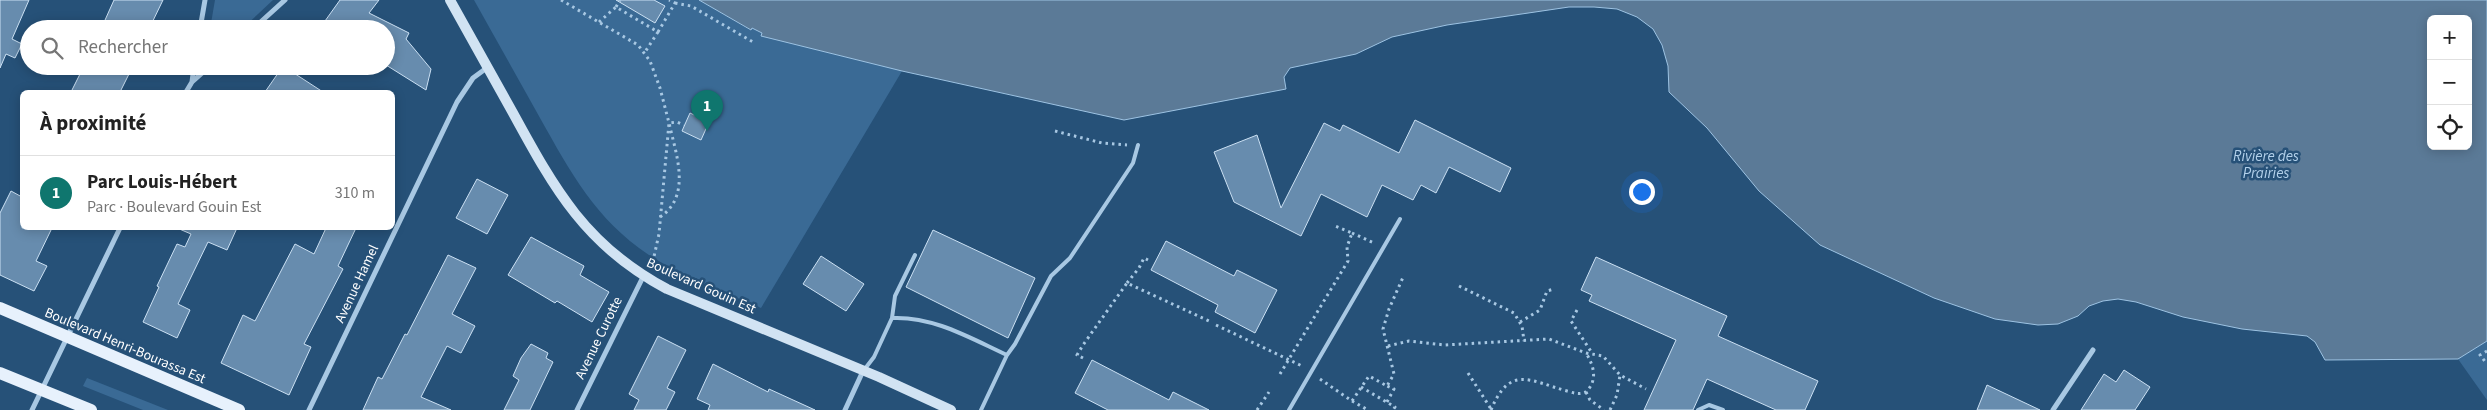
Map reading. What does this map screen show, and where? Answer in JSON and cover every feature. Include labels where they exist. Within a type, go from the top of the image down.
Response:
[{"type":"main road","name":"Boulevard Henri-Bourassa Est","points":[[0,308],[66,338],[238,410]]},
{"type":"main road","points":[[0,373],[91,410]]},
{"type":"street","points":[[202,20],[206,0]]},
{"type":"street","points":[[263,20],[285,0]]},
{"type":"street","name":"Boulevard Gouin Est","points":[[450,0],[544,170],[564,202],[599,241],[643,277],[667,289],[864,370],[951,410]]},
{"type":"street","name":"Avenue Hamel","points":[[309,410],[457,102],[474,78],[488,68]]},
{"type":"street","points":[[192,82],[193,75]]},
{"type":"street","points":[[187,90],[200,75]]},
{"type":"street","points":[[32,410],[119,230]]},
{"type":"street","name":"Avenue Curotte","points":[[577,410],[643,277]]},
{"type":"street","points":[[2053,410],[2093,350]]},
{"type":"street","points":[[845,410],[864,370]]},
{"type":"lane","points":[[981,410],[1006,355],[1016,344],[1051,276],[1070,258],[1133,163],[1138,145]]},
{"type":"lane","points":[[1289,410],[1400,219]]},
{"type":"lane","points":[[864,370],[874,357],[892,318],[895,296],[915,255]]},
{"type":"lane","points":[[892,318],[919,319],[937,324],[1006,355]]},
{"type":"lane","points":[[1698,410],[1709,405],[1723,410]]},
{"type":"path","points":[[561,0],[628,38],[645,52],[660,88],[679,167],[679,182],[674,205],[669,212],[659,218]]},
{"type":"path","points":[[599,22],[616,7],[620,0]]},
{"type":"path","points":[[669,0],[674,3],[690,6],[753,42]]},
{"type":"path","points":[[645,52],[674,3]]},
{"type":"path","points":[[616,7],[658,32]]},
{"type":"path","points":[[669,124],[677,122],[684,125]]},
{"type":"path","points":[[653,261],[658,240],[669,124]]},
{"type":"path","points":[[1054,131],[1102,143],[1138,145]]},
{"type":"path","points":[[1335,226],[1384,248]]},
{"type":"path","points":[[1280,374],[1348,260],[1348,247],[1352,233]]},
{"type":"path","points":[[1083,358],[1077,355],[1083,345],[1139,268],[1144,258],[1148,260]]},
{"type":"path","points":[[1387,386],[1394,374],[1383,329],[1389,309],[1404,275]]},
{"type":"path","points":[[1127,283],[1209,321]]},
{"type":"path","points":[[1459,286],[1514,313],[1520,322],[1524,341]]},
{"type":"path","points":[[1520,322],[1540,310],[1547,291],[1554,288]]},
{"type":"path","points":[[1577,310],[1571,321],[1592,353]]},
{"type":"path","points":[[1216,325],[1289,358],[1302,367]]},
{"type":"path","points":[[1388,346],[1409,341],[1446,345],[1549,339],[1586,354],[1592,353],[1604,356],[1620,375],[1646,389]]},
{"type":"path","points":[[2487,351],[2480,355],[2487,364]]},
{"type":"path","points":[[1468,373],[1491,410],[1500,391],[1517,379],[1526,379],[1576,393],[1586,392],[1591,386],[1594,371],[1586,354]]},
{"type":"path","points":[[1610,410],[1617,395],[1620,375]]},
{"type":"path","points":[[1352,401],[1369,376],[1394,389],[1387,402]]},
{"type":"path","points":[[1319,378],[1368,410]]},
{"type":"path","points":[[1361,388],[1395,407],[1393,410]]},
{"type":"path","points":[[1257,410],[1269,392]]},
{"type":"path","points":[[1586,392],[1590,400],[1604,410]]},
{"type":"shaded area","points":[[215,0],[273,0],[252,20],[212,20]]},
{"type":"shaded area","points":[[474,0],[699,0],[750,30],[752,28],[763,33],[762,36],[902,71],[761,308],[698,281],[653,258],[621,234],[606,218],[592,202],[568,167]]},
{"type":"shaded area","points":[[2487,341],[2487,400],[2458,359]]},
{"type":"shaded area","points":[[87,378],[168,410],[143,410],[83,386]]},
{"type":"water","name":"Rivière des Prairies","points":[[699,0],[2487,0],[2487,341],[2458,359],[2325,360],[2315,342],[2307,336],[2242,329],[2183,317],[2136,302],[2118,299],[2103,301],[2089,306],[2078,316],[2058,324],[2038,325],[1995,319],[1934,298],[1820,245],[1759,191],[1707,128],[1669,92],[1668,66],[1662,45],[1653,29],[1637,17],[1617,9],[1569,7],[1447,25],[1392,37],[1356,54],[1290,68],[1284,77],[1286,89],[1124,120],[902,71],[761,36],[762,33],[752,28],[751,30]]},
{"type":"building","points":[[0,0],[29,0],[12,39],[20,43],[20,48],[15,58],[6,54],[0,68]]},
{"type":"building","points":[[114,0],[163,0],[153,20],[105,20]]},
{"type":"building","points":[[340,0],[379,0],[369,13],[383,20],[326,20]]},
{"type":"building","points":[[616,0],[654,0],[665,6],[655,23]]},
{"type":"building","points":[[395,26],[409,33],[406,39],[431,69],[426,90],[395,71]]},
{"type":"building","points":[[80,75],[128,75],[121,90],[72,90]]},
{"type":"building","points":[[277,75],[297,75],[320,90],[266,90]]},
{"type":"building","points":[[690,113],[709,122],[701,140],[682,131]]},
{"type":"building","points":[[1415,120],[1511,168],[1500,192],[1449,167],[1436,193],[1421,185],[1413,200],[1382,185],[1367,217],[1321,194],[1301,236],[1234,202],[1214,152],[1257,135],[1281,208],[1324,123],[1340,131],[1343,125],[1399,153]]},
{"type":"building","points":[[477,179],[508,195],[487,234],[456,218]]},
{"type":"building","points":[[11,191],[20,196],[20,230],[51,230],[36,261],[47,266],[34,291],[0,275],[0,213]]},
{"type":"building","points":[[182,230],[236,230],[227,250],[208,242],[178,304],[190,310],[177,338],[143,322],[159,287],[157,286],[177,244],[185,247],[191,234]]},
{"type":"building","points":[[325,230],[355,230],[338,266],[343,269],[304,344],[311,347],[289,395],[221,363],[243,315],[255,321],[295,244],[314,254]]},
{"type":"building","points":[[933,230],[1035,278],[1008,338],[906,287]]},
{"type":"building","points":[[531,237],[584,266],[580,275],[609,292],[592,322],[508,275]]},
{"type":"building","points":[[1166,241],[1234,276],[1237,270],[1277,290],[1255,333],[1215,312],[1218,305],[1151,270]]},
{"type":"building","points":[[448,255],[476,268],[452,314],[475,326],[461,353],[447,346],[421,397],[451,410],[363,410],[378,377],[382,379]]},
{"type":"building","points":[[821,256],[864,284],[846,311],[803,284]]},
{"type":"building","points":[[1596,257],[1727,316],[1718,336],[1818,381],[1805,410],[1776,410],[1707,379],[1693,410],[1644,410],[1676,340],[1589,301],[1592,295],[1581,290]]},
{"type":"building","points":[[658,336],[686,350],[667,388],[675,392],[666,410],[634,410],[639,400],[629,394]]},
{"type":"building","points":[[531,344],[548,353],[546,358],[553,362],[530,410],[504,410],[519,380],[513,376],[521,358]]},
{"type":"building","points":[[1092,360],[1169,400],[1173,392],[1209,410],[1108,410],[1075,393]]},
{"type":"building","points":[[713,364],[768,392],[769,389],[815,410],[708,410],[710,405],[697,399]]},
{"type":"building","points":[[2124,370],[2150,387],[2135,410],[2081,410],[2104,374],[2116,382]]},
{"type":"building","points":[[1987,385],[2040,410],[1977,410]]},
{"type":"place","name":"Parc Louis-Hébert","points":[[707,131]]}]
